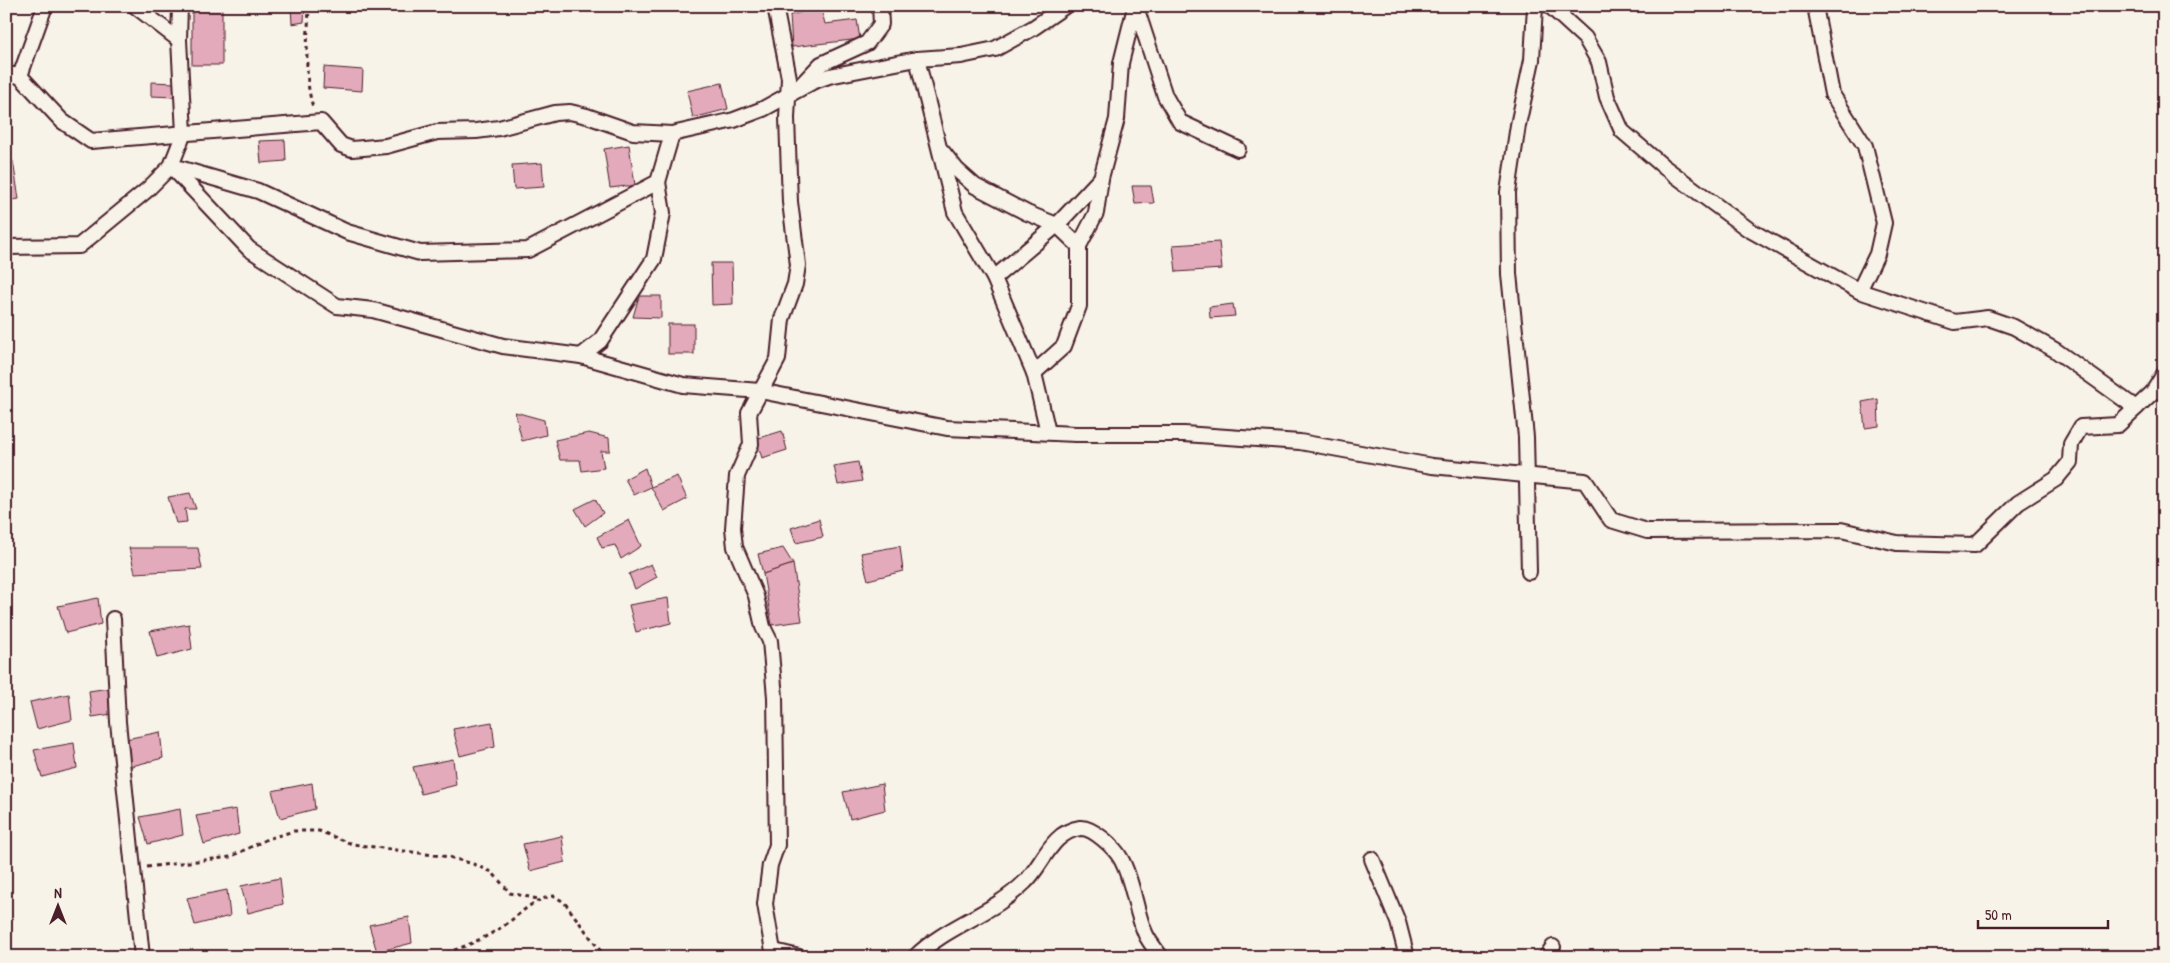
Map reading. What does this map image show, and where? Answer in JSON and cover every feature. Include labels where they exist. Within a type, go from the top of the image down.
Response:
[{"type":"street","points":[[45,6],[13,75],[62,121],[91,141],[321,122],[341,145],[352,149],[379,147],[437,132],[476,131],[499,128],[555,113],[570,112],[633,132],[672,134],[734,120],[790,96],[812,82],[829,76],[917,59],[961,56],[996,49],[1033,28],[1065,6]]},
{"type":"street","points":[[135,6],[179,40]]},
{"type":"street","points":[[6,248],[79,246],[147,190],[171,166],[184,133],[179,40],[180,6]]},
{"type":"street","points":[[775,6],[789,78],[790,96],[787,118],[790,202],[798,265],[794,284],[782,319],[778,359],[749,413],[751,444],[737,476],[733,528],[736,547],[756,596],[763,627],[770,641],[775,697],[777,845],[770,865],[765,904],[774,954],[800,957]]},
{"type":"street","points":[[790,96],[821,64],[867,43],[881,24],[880,6]]},
{"type":"street","points":[[1135,6],[1165,96],[1180,122],[1238,148]]},
{"type":"street","points":[[1034,373],[1064,346],[1079,306],[1079,246],[1096,213],[1102,178],[1117,119],[1121,63],[1135,6]]},
{"type":"street","points":[[1529,572],[1526,436],[1508,274],[1508,192],[1518,125],[1532,60],[1535,6]]},
{"type":"street","points":[[1550,6],[1585,38],[1599,62],[1608,96],[1622,131],[1664,167],[1748,229],[1859,291],[1955,322],[1988,318],[2014,327],[2055,350],[2136,408]]},
{"type":"street","points":[[1814,6],[1832,94],[1865,146],[1884,223],[1877,254],[1859,291]]},
{"type":"street","points":[[917,59],[954,212],[994,278],[1034,373],[1048,432]]},
{"type":"street","points":[[581,356],[600,342],[654,259],[663,212],[658,182],[672,134]]},
{"type":"street","points":[[938,146],[957,170],[975,186],[1027,213],[1056,225],[1079,246]]},
{"type":"street","points":[[171,166],[258,191],[347,232],[420,253],[528,250],[658,182]]},
{"type":"street","points":[[171,166],[249,249],[338,306],[373,310],[503,346],[581,356],[684,385],[760,391],[947,428],[1184,434],[1300,442],[1432,466],[1585,481],[1611,520],[1647,531],[1841,530],[1897,543],[1975,545],[2018,502],[2056,479],[2070,462],[2071,444],[2081,427],[2118,425],[2153,392],[2164,374]]},
{"type":"street","points":[[994,278],[1056,225],[1102,178]]},
{"type":"street","points":[[113,619],[118,722],[142,957]]},
{"type":"street","points":[[915,957],[926,946],[981,915],[1025,883],[1056,840],[1072,830],[1081,828],[1089,829],[1121,858],[1137,902],[1145,934],[1161,957]]},
{"type":"street","points":[[1372,859],[1398,922],[1407,957]]},
{"type":"path","points":[[309,6],[308,92],[313,108],[321,122]]},
{"type":"path","points":[[134,869],[230,857],[267,839],[294,831],[319,831],[352,844],[449,857],[492,872],[510,893],[538,899],[554,896],[564,902],[605,957]]},
{"type":"path","points":[[431,957],[453,951],[503,926],[538,899]]},
{"type":"building","points":[[291,6],[305,6],[304,22],[292,24]]},
{"type":"building","points":[[323,6],[342,6],[342,8],[323,8]]},
{"type":"building","points":[[192,8],[222,8],[222,65],[192,65]]},
{"type":"building","points":[[821,8],[825,24],[857,20],[860,39],[792,47],[790,15]]},
{"type":"building","points":[[324,67],[363,70],[362,91],[323,88]]},
{"type":"building","points":[[151,82],[175,83],[175,97],[151,96]]},
{"type":"building","points":[[722,83],[728,109],[693,118],[687,91]]},
{"type":"building","points":[[285,140],[286,161],[261,163],[259,141]]},
{"type":"building","points":[[629,145],[635,185],[610,188],[604,149]]},
{"type":"building","points":[[13,161],[19,199],[6,201],[6,162]]},
{"type":"building","points":[[542,163],[544,187],[514,189],[512,165]]},
{"type":"building","points":[[1132,186],[1151,186],[1154,203],[1135,204]]},
{"type":"building","points":[[1219,242],[1222,269],[1176,272],[1173,245]]},
{"type":"building","points":[[711,263],[732,263],[733,304],[712,305]]},
{"type":"building","points":[[639,296],[661,296],[661,318],[633,317]]},
{"type":"building","points":[[1233,304],[1235,316],[1210,318],[1209,307]]},
{"type":"building","points":[[668,324],[694,324],[694,354],[668,354]]},
{"type":"building","points":[[1878,399],[1879,426],[1865,428],[1862,402]]},
{"type":"building","points":[[515,412],[544,420],[546,435],[522,441]]},
{"type":"building","points":[[782,431],[787,450],[762,458],[756,439]]},
{"type":"building","points":[[589,433],[609,438],[610,451],[601,451],[604,468],[582,471],[580,460],[560,460],[555,440]]},
{"type":"building","points":[[858,462],[862,481],[838,485],[834,466]]},
{"type":"building","points":[[645,468],[651,487],[634,495],[625,479]]},
{"type":"building","points":[[677,476],[687,499],[664,511],[651,487]]},
{"type":"building","points":[[190,493],[196,509],[185,509],[187,522],[176,523],[168,497]]},
{"type":"building","points":[[595,499],[603,513],[585,526],[575,509]]},
{"type":"building","points":[[819,519],[823,537],[796,543],[791,528]]},
{"type":"building","points":[[629,520],[641,546],[621,559],[615,545],[602,548],[597,537]]},
{"type":"building","points":[[900,546],[903,571],[868,580],[861,553]]},
{"type":"building","points":[[129,548],[198,548],[202,569],[135,573]]},
{"type":"building","points":[[783,548],[793,564],[763,574],[758,554]]},
{"type":"building","points":[[651,564],[657,577],[635,589],[629,574]]},
{"type":"building","points":[[793,564],[802,621],[772,625],[763,574]]},
{"type":"building","points":[[98,598],[101,624],[66,633],[58,606]]},
{"type":"building","points":[[668,598],[671,623],[636,632],[629,605]]},
{"type":"building","points":[[189,624],[192,649],[157,658],[150,631]]},
{"type":"building","points":[[109,688],[112,714],[92,717],[89,691]]},
{"type":"building","points":[[69,694],[72,720],[37,729],[30,702]]},
{"type":"building","points":[[492,722],[495,747],[460,756],[453,729]]},
{"type":"building","points":[[160,732],[163,758],[128,767],[121,740]]},
{"type":"building","points":[[74,743],[77,768],[42,777],[34,750]]},
{"type":"building","points":[[453,759],[456,785],[421,794],[413,767]]},
{"type":"building","points":[[312,783],[315,809],[280,818],[272,791]]},
{"type":"building","points":[[882,784],[885,810],[850,819],[843,792]]},
{"type":"building","points":[[180,809],[183,835],[148,844],[140,817]]},
{"type":"building","points":[[236,809],[239,834],[204,844],[196,816]]},
{"type":"building","points":[[562,836],[565,862],[530,871],[523,844]]},
{"type":"building","points":[[280,878],[283,904],[248,913],[241,886]]},
{"type":"building","points":[[227,890],[230,916],[195,925],[187,898]]},
{"type":"building","points":[[409,917],[412,943],[377,952],[369,925]]}]
